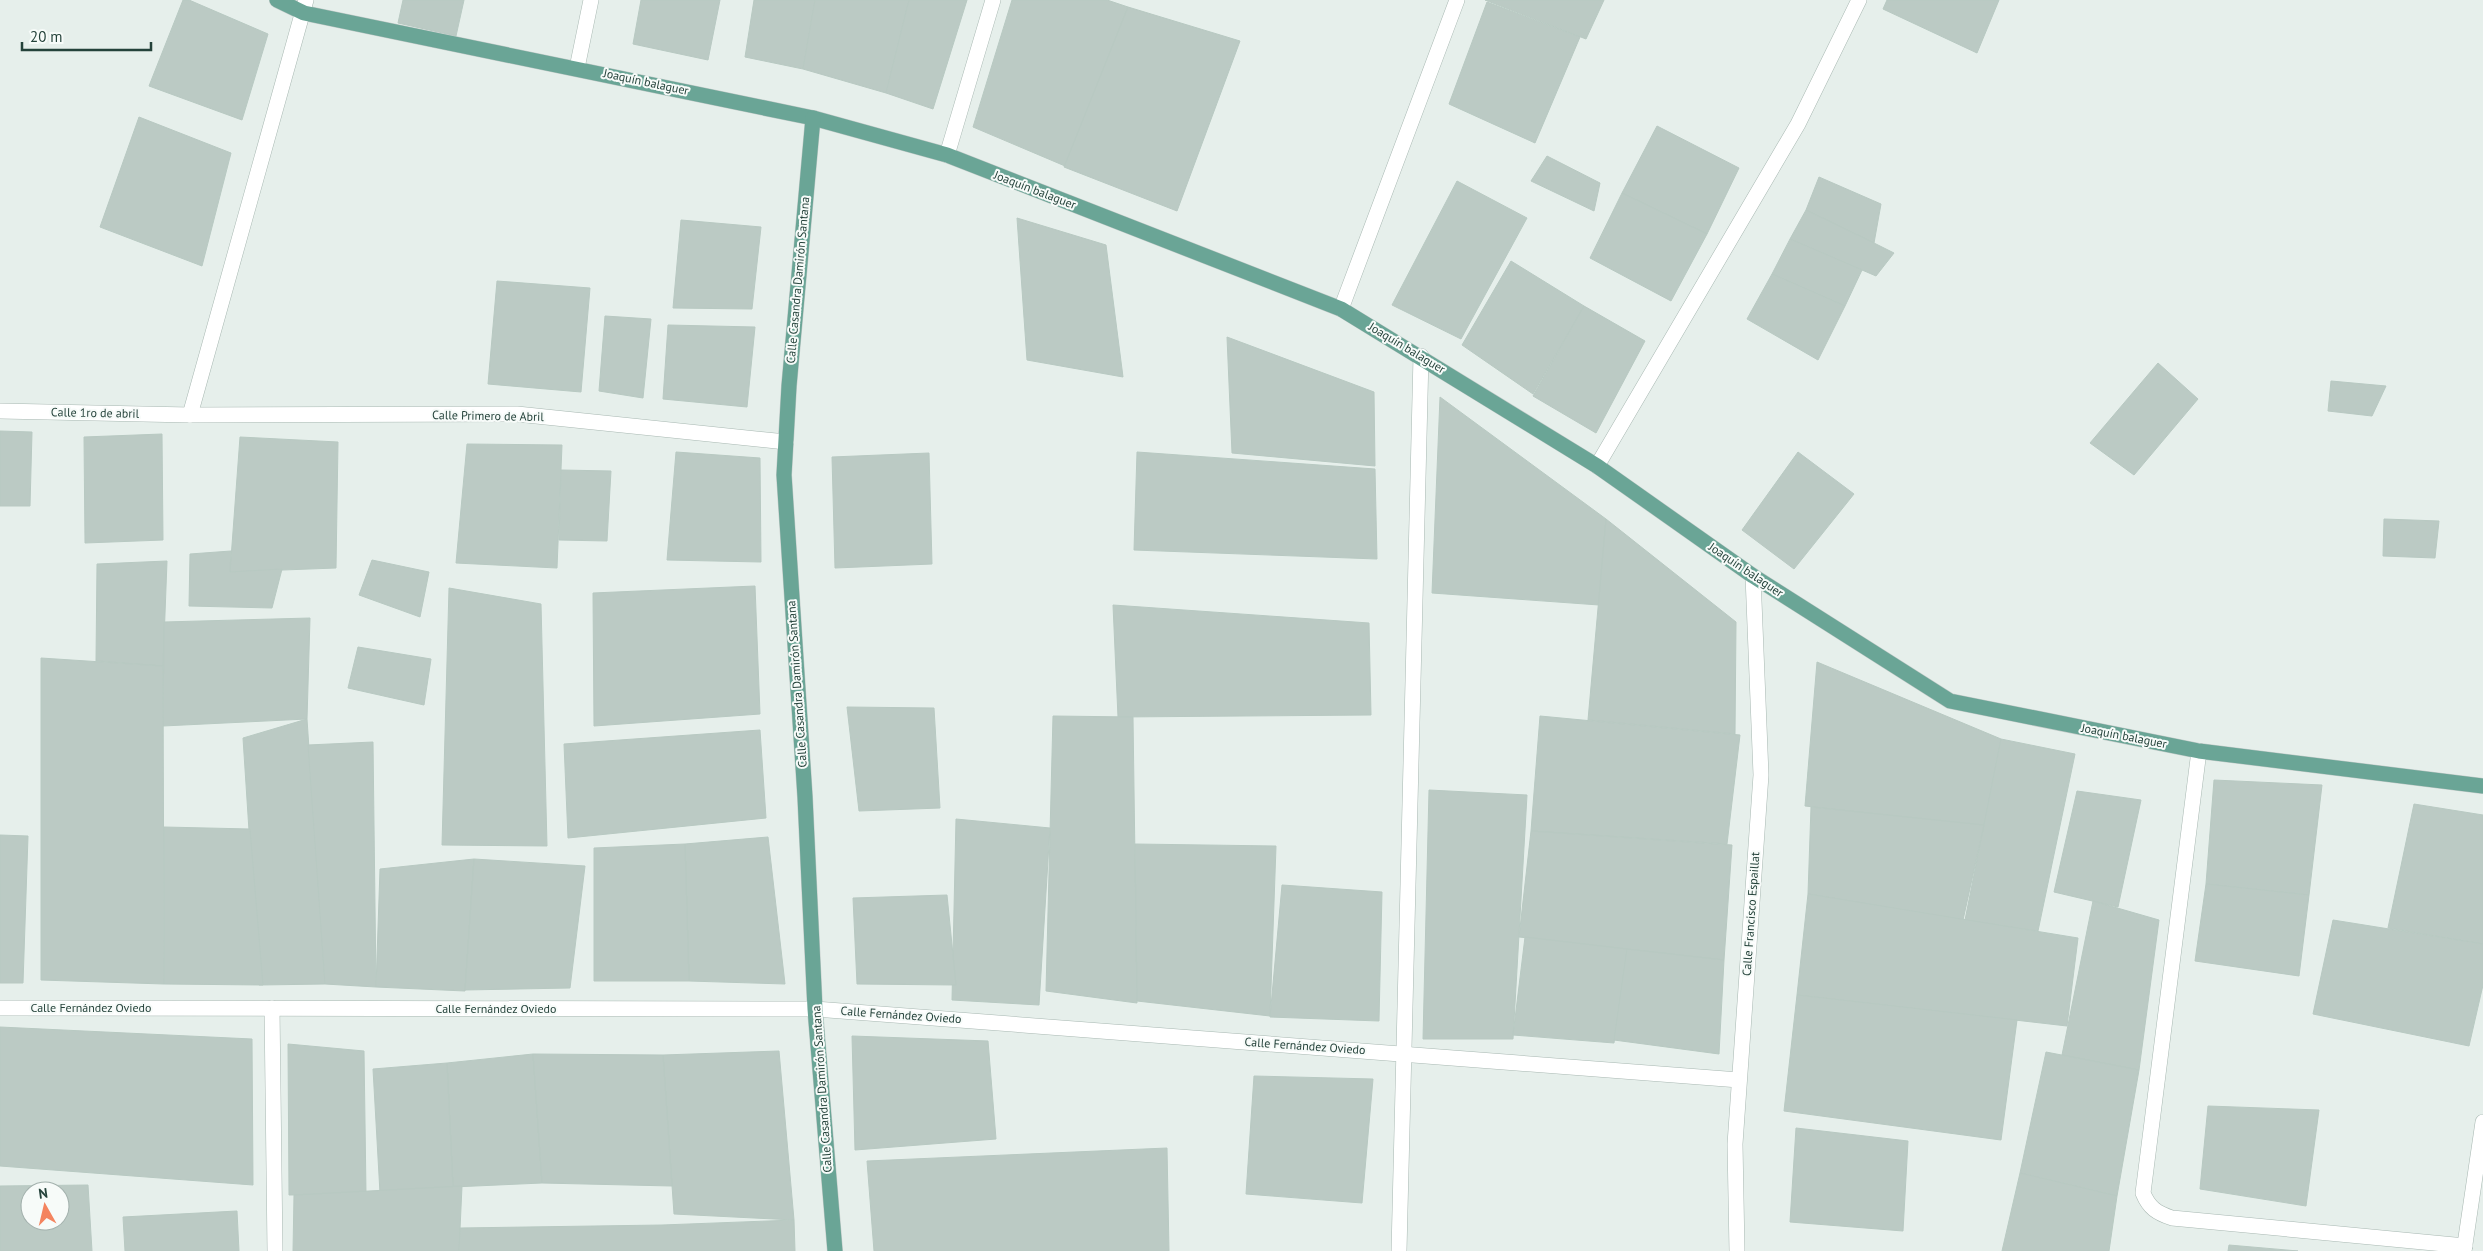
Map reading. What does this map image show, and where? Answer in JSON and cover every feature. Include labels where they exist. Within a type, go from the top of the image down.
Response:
[{"type":"main road","name":"Joaquín balaguer","points":[[278,0],[577,68],[813,118],[948,155],[1341,309],[1421,356],[1597,466],[1753,576],[1950,701],[2199,751],[2483,786]]},
{"type":"main road","name":"Calle Casandra Damirón Santana","points":[[813,118],[789,386],[784,475],[805,797],[815,1009],[835,1251]]},
{"type":"street","points":[[577,68],[591,0]]},
{"type":"street","points":[[948,155],[993,0]]},
{"type":"street","points":[[1341,309],[1457,0]]},
{"type":"street","points":[[1597,466],[1798,124],[1858,0]]},
{"type":"street","points":[[190,415],[305,6]]},
{"type":"street","points":[[1399,1251],[1421,356]]},
{"type":"street","name":"Calle 1ro de abril","points":[[0,411],[190,415]]},
{"type":"street","name":"Calle Primero de Abril","points":[[190,415],[518,414],[786,442]]},
{"type":"street","name":"Calle Francisco Espaillat","points":[[1737,1251],[1735,1144],[1761,776],[1753,576]]},
{"type":"street","points":[[2199,751],[2143,1193],[2147,1204],[2157,1213],[2172,1218],[2464,1248],[2483,1122]]},
{"type":"street","name":"Calle Fernández Oviedo","points":[[0,1008],[815,1009],[1739,1080]]},
{"type":"street","points":[[272,1008],[275,1251]]},
{"type":"building","points":[[183,0],[189,0],[268,34],[242,120],[149,86]]},
{"type":"building","points":[[403,0],[464,0],[456,36],[398,23]]},
{"type":"building","points":[[641,0],[720,0],[708,60],[633,44]]},
{"type":"building","points":[[754,0],[815,0],[803,69],[745,57]]},
{"type":"building","points":[[815,0],[909,0],[886,93],[803,69]]},
{"type":"building","points":[[909,0],[967,0],[933,109],[886,93]]},
{"type":"building","points":[[1012,0],[1107,0],[1128,7],[1065,166],[973,127]]},
{"type":"building","points":[[1485,0],[1604,0],[1586,39]]},
{"type":"building","points":[[1887,0],[1999,0],[1977,53],[1883,9]]},
{"type":"building","points":[[1487,2],[1580,37],[1535,143],[1449,104]]},
{"type":"building","points":[[1128,7],[1240,41],[1177,211],[1064,167]]},
{"type":"building","points":[[139,117],[231,153],[202,266],[100,227]]},
{"type":"building","points":[[1657,126],[1739,168],[1707,234],[1622,193]]},
{"type":"building","points":[[1547,156],[1600,183],[1594,211],[1531,181]]},
{"type":"building","points":[[1819,177],[1881,204],[1874,243],[1806,210]]},
{"type":"building","points":[[1457,181],[1527,218],[1461,339],[1392,305]]},
{"type":"building","points":[[1622,193],[1707,234],[1671,301],[1590,258]]},
{"type":"building","points":[[1806,210],[1894,253],[1876,276],[1790,239]]},
{"type":"building","points":[[1017,218],[1106,245],[1123,377],[1027,360]]},
{"type":"building","points":[[681,220],[761,227],[752,309],[673,308]]},
{"type":"building","points":[[1790,239],[1862,270],[1845,306],[1772,274]]},
{"type":"building","points":[[1511,261],[1584,306],[1533,394],[1462,345]]},
{"type":"building","points":[[1772,274],[1845,306],[1818,360],[1747,319]]},
{"type":"building","points":[[497,281],[590,288],[581,392],[488,384]]},
{"type":"building","points":[[1584,306],[1645,341],[1596,433],[1533,396]]},
{"type":"building","points":[[605,316],[651,319],[643,398],[599,391]]},
{"type":"building","points":[[668,325],[755,327],[747,407],[663,399]]},
{"type":"building","points":[[1227,337],[1374,392],[1375,466],[1232,453]]},
{"type":"building","points":[[2158,363],[2198,399],[2134,475],[2090,443]]},
{"type":"building","points":[[2331,381],[2386,386],[2372,416],[2328,411]]},
{"type":"building","points":[[1440,397],[1606,519],[1599,605],[1432,593]]},
{"type":"building","points":[[0,431],[32,432],[30,506],[0,506]]},
{"type":"building","points":[[162,434],[163,540],[85,543],[84,437]]},
{"type":"building","points":[[240,437],[338,442],[336,568],[230,572]]},
{"type":"building","points":[[467,444],[562,445],[557,568],[456,563]]},
{"type":"building","points":[[676,452],[760,458],[761,562],[667,560]]},
{"type":"building","points":[[1137,452],[1375,469],[1377,559],[1134,550]]},
{"type":"building","points":[[1798,452],[1854,494],[1794,569],[1742,530]]},
{"type":"building","points":[[929,453],[932,564],[835,568],[832,457]]},
{"type":"building","points":[[561,470],[611,471],[607,541],[559,540]]},
{"type":"building","points":[[1606,519],[1736,622],[1735,734],[1588,720]]},
{"type":"building","points":[[2384,519],[2439,521],[2435,558],[2383,556]]},
{"type":"building","points":[[231,551],[230,572],[282,569],[272,608],[189,606],[190,554]]},
{"type":"building","points":[[372,560],[429,572],[420,617],[359,595]]},
{"type":"building","points":[[167,561],[163,666],[96,661],[97,564]]},
{"type":"building","points":[[755,586],[760,714],[594,726],[593,593]]},
{"type":"building","points":[[449,588],[541,604],[547,846],[442,845]]},
{"type":"building","points":[[1113,605],[1369,623],[1371,715],[1118,717]]},
{"type":"building","points":[[310,618],[307,719],[163,726],[164,622]]},
{"type":"building","points":[[358,647],[431,659],[424,705],[348,688]]},
{"type":"building","points":[[41,658],[163,666],[164,984],[41,980]]},
{"type":"building","points":[[1817,662],[2001,739],[1984,826],[1805,806]]},
{"type":"building","points":[[847,707],[934,708],[940,808],[859,811]]},
{"type":"building","points":[[1053,716],[1133,717],[1137,1003],[1046,991]]},
{"type":"building","points":[[1540,716],[1740,735],[1727,844],[1531,831]]},
{"type":"building","points":[[307,719],[325,984],[259,985],[243,738]]},
{"type":"building","points":[[760,730],[766,818],[568,838],[564,744]]},
{"type":"building","points":[[2001,739],[2075,754],[2038,931],[1965,920]]},
{"type":"building","points":[[373,742],[376,987],[325,984],[308,745]]},
{"type":"building","points":[[2214,780],[2322,785],[2309,895],[2206,884]]},
{"type":"building","points":[[1429,790],[1527,795],[1513,1039],[1423,1039]]},
{"type":"building","points":[[2077,791],[2141,800],[2118,907],[2054,892]]},
{"type":"building","points":[[2414,804],[2483,815],[2483,944],[2388,928]]},
{"type":"building","points":[[1811,807],[1984,825],[1963,920],[1808,894]]},
{"type":"building","points":[[956,819],[1050,828],[1039,1005],[952,1000]]},
{"type":"building","points":[[164,827],[250,829],[263,985],[164,984]]},
{"type":"building","points":[[1531,831],[1732,845],[1724,960],[1519,937]]},
{"type":"building","points":[[0,835],[28,836],[23,983],[0,983]]},
{"type":"building","points":[[768,837],[785,984],[689,981],[685,844]]},
{"type":"building","points":[[685,844],[689,981],[594,981],[594,848]]},
{"type":"building","points":[[1135,844],[1276,846],[1270,1016],[1137,1001]]},
{"type":"building","points":[[474,859],[465,991],[376,987],[380,869]]},
{"type":"building","points":[[474,859],[585,866],[570,988],[465,990]]},
{"type":"building","points":[[2206,884],[2309,895],[2299,976],[2195,961]]},
{"type":"building","points":[[1282,885],[1382,892],[1379,1021],[1270,1017]]},
{"type":"building","points":[[1808,894],[2078,938],[2067,1026],[1797,995]]},
{"type":"building","points":[[947,895],[956,985],[857,984],[853,898]]},
{"type":"building","points":[[2093,901],[2159,920],[2139,1070],[2062,1055]]},
{"type":"building","points":[[2333,920],[2483,944],[2483,985],[2469,1046],[2313,1014]]},
{"type":"building","points":[[1525,937],[1627,949],[1614,1043],[1513,1035]]},
{"type":"building","points":[[1627,949],[1724,960],[1719,1054],[1614,1040]]},
{"type":"building","points":[[1797,995],[2017,1020],[2001,1140],[1784,1111]]},
{"type":"building","points":[[0,1027],[252,1039],[253,1185],[0,1166]]},
{"type":"building","points":[[852,1036],[988,1041],[996,1139],[855,1150]]},
{"type":"building","points":[[288,1044],[364,1051],[366,1194],[289,1195]]},
{"type":"building","points":[[779,1051],[794,1220],[674,1214],[663,1055]]},
{"type":"building","points":[[2046,1052],[2139,1070],[2117,1196],[2020,1173]]},
{"type":"building","points":[[533,1054],[542,1183],[453,1187],[447,1063]]},
{"type":"building","points":[[533,1054],[663,1055],[672,1186],[542,1183]]},
{"type":"building","points":[[447,1063],[453,1187],[380,1193],[373,1069]]},
{"type":"building","points":[[1254,1076],[1373,1079],[1362,1203],[1246,1194]]},
{"type":"building","points":[[2208,1106],[2319,1110],[2306,1206],[2200,1189]]},
{"type":"building","points":[[1796,1128],[1908,1141],[1903,1231],[1790,1222]]},
{"type":"building","points":[[1167,1148],[1169,1251],[874,1251],[867,1161]]},
{"type":"building","points":[[2020,1173],[2117,1196],[2109,1251],[2002,1251]]},
{"type":"building","points":[[70,1185],[88,1185],[92,1251],[0,1251],[0,1186],[20,1186],[20,1231],[70,1231]]},
{"type":"building","points":[[462,1186],[459,1251],[293,1251],[294,1195]]},
{"type":"building","points":[[237,1211],[239,1251],[125,1251],[123,1217]]},
{"type":"building","points":[[794,1220],[795,1251],[459,1251],[460,1228],[662,1225]]},
{"type":"building","points":[[2229,1245],[2298,1251],[2228,1251]]}]
